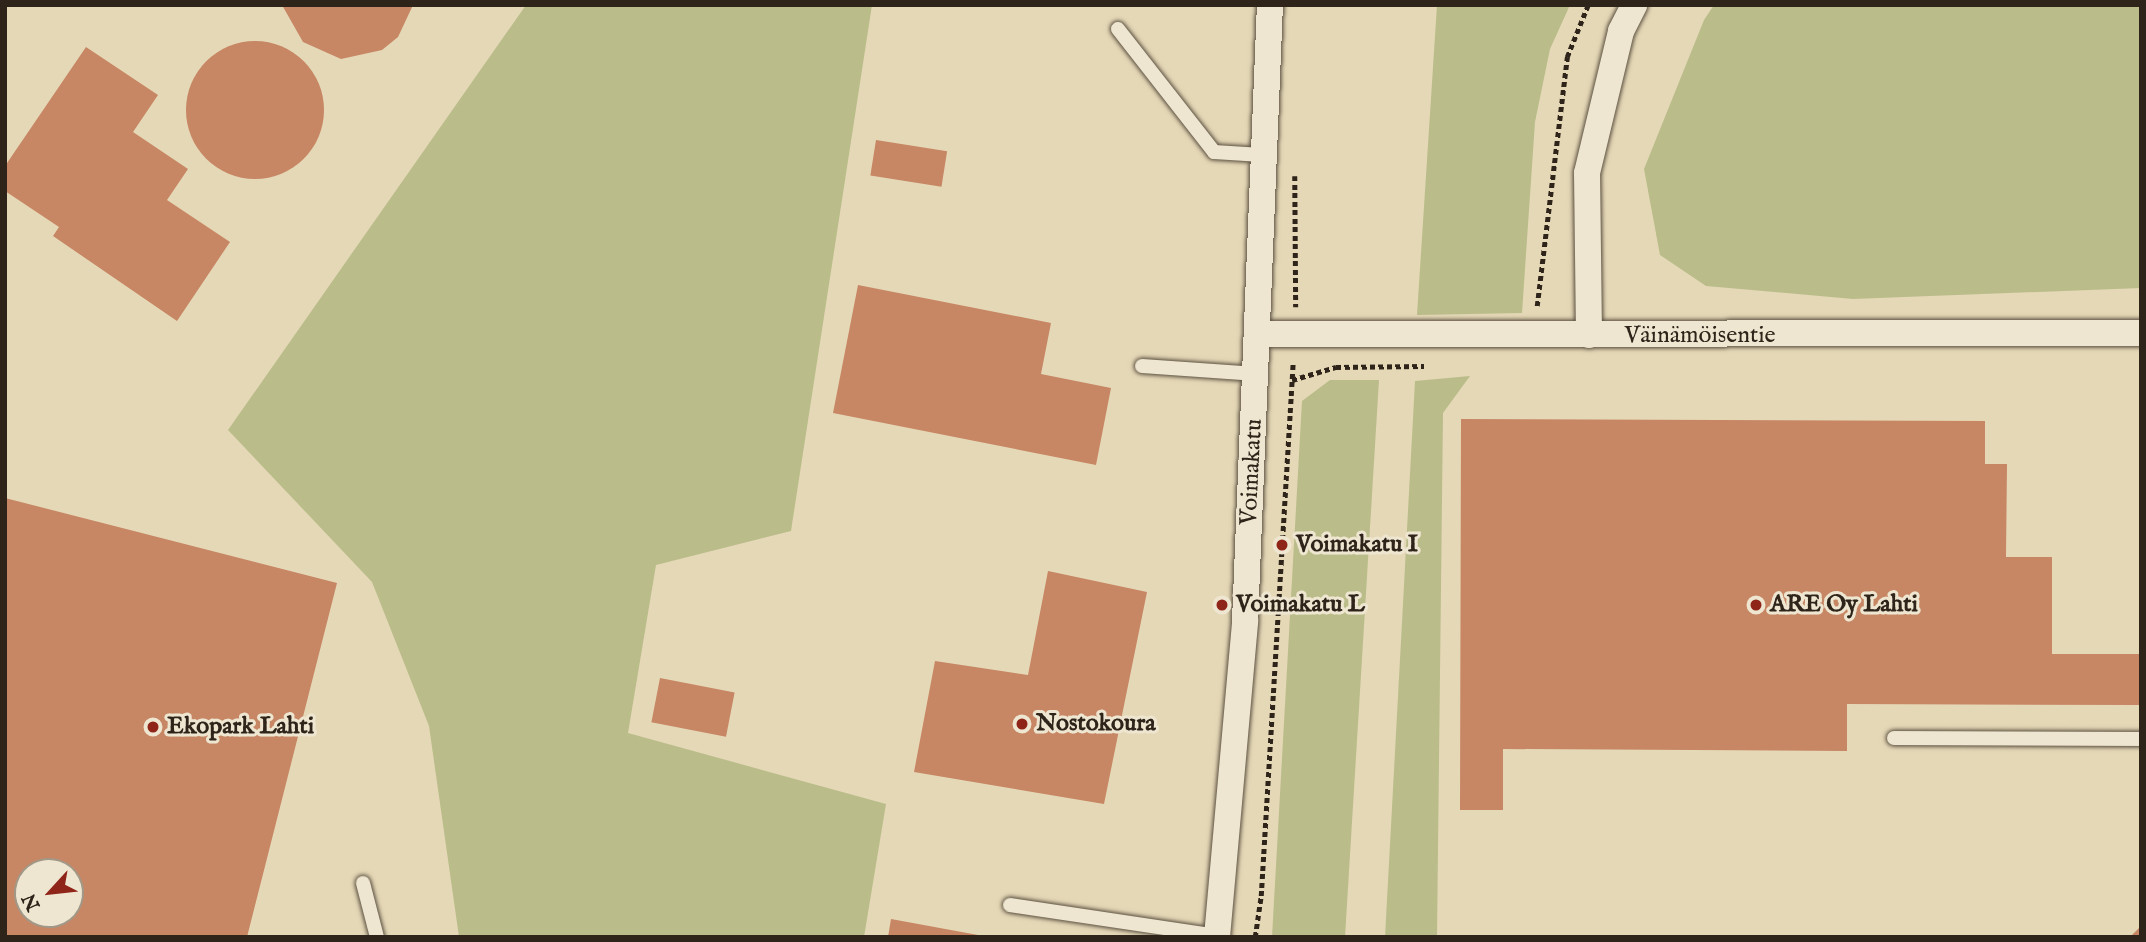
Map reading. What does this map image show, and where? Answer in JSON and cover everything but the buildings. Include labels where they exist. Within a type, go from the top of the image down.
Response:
[{"type":"street","name":"Voimakatu","points":[[1217,936],[1245,621],[1259,334],[1262,155],[1270,5]]},
{"type":"street","points":[[1589,335],[1587,173],[1621,31],[1634,5]]},
{"type":"street","name":"Väinämöisentie","points":[[1259,334],[1436,336],[2141,333]]},
{"type":"lane","points":[[1118,29],[1214,152],[1262,155]]},
{"type":"lane","points":[[1142,366],[1257,374]]},
{"type":"lane","points":[[1894,738],[2141,739]]},
{"type":"lane","points":[[363,883],[377,937]]},
{"type":"lane","points":[[1010,905],[1217,936]]},
{"type":"path","points":[[1535,335],[1542,241],[1566,57],[1588,5]]},
{"type":"path","points":[[1255,937],[1261,896],[1295,335],[1294,162]]},
{"type":"path","points":[[1292,380],[1336,367],[1430,366]]},
{"type":"green space","points":[[526,5],[872,5],[791,531],[656,565],[628,733],[886,804],[864,937],[459,937],[429,726],[372,582],[228,430]]},
{"type":"green space","points":[[1437,5],[1570,5],[1550,49],[1535,122],[1522,313],[1417,315]]},
{"type":"green space","points":[[1714,5],[2141,5],[2141,288],[1853,299],[1706,286],[1660,255],[1644,169],[1704,20]]},
{"type":"green space","points":[[1470,376],[1443,413],[1437,937],[1385,937],[1415,381]]},
{"type":"green space","points":[[1330,380],[1379,380],[1345,937],[1272,937],[1302,401]]},
{"type":"place","name":"Voimakatu I","points":[[1282,545]]},
{"type":"place","name":"Voimakatu L","points":[[1222,605]]},
{"type":"place","name":"ARE Oy Lahti","points":[[1756,605]]},
{"type":"place","name":"Nostokoura","points":[[1022,724]]},
{"type":"place","name":"Ekopark Lahti","points":[[153,727]]}]
